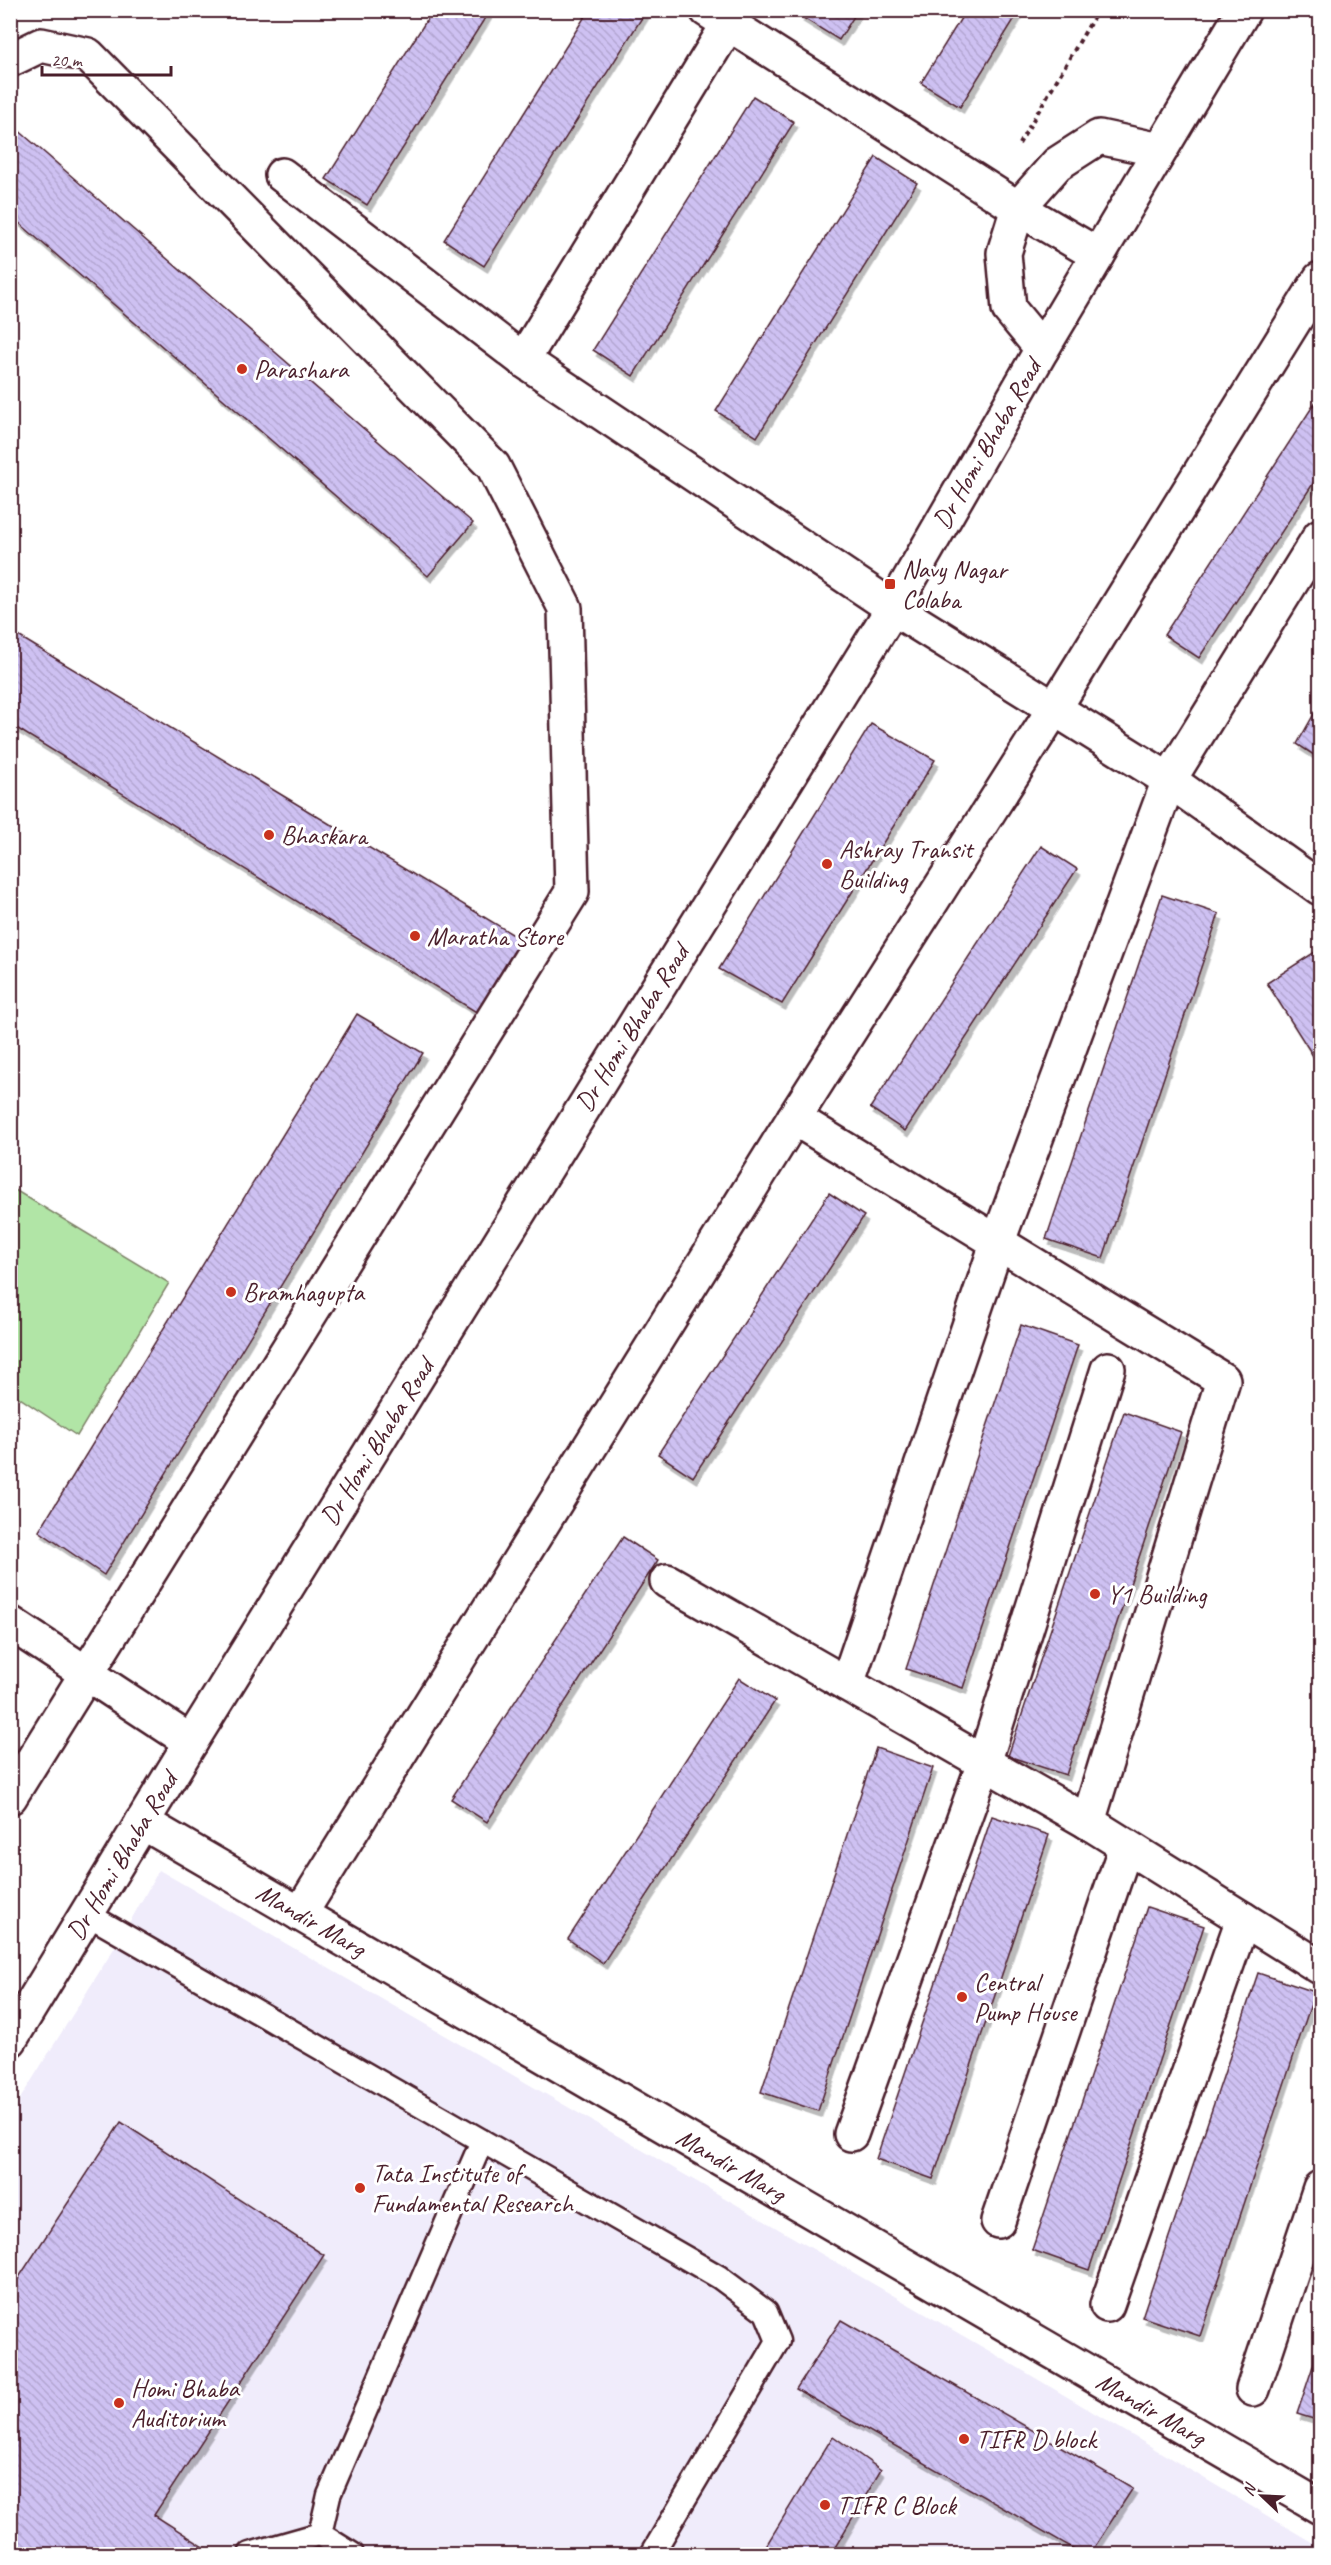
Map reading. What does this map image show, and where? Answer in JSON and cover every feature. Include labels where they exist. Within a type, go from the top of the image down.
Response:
[{"type":"street","name":"Dr Homi Bhaba Road","points":[[10,2040],[191,1742],[893,608],[1042,349],[1244,10]]},
{"type":"street","points":[[523,360],[724,15],[1018,208],[1098,255]]},
{"type":"street","points":[[10,60],[41,45],[88,55],[493,466],[565,608],[572,892],[10,1797]]},
{"type":"street","points":[[1042,349],[1009,309],[1004,253],[1018,208],[1057,164],[1099,138],[1160,150]]},
{"type":"street","points":[[282,176],[523,360],[893,608],[1169,780],[1320,888]]},
{"type":"street","points":[[300,1914],[794,1118],[1054,710],[1320,279]]},
{"type":"street","points":[[847,1684],[998,1241],[1169,780],[1320,536]]},
{"type":"street","points":[[794,1118],[1223,1380],[1088,1822]]},
{"type":"street","points":[[851,2134],[984,1762],[1108,1369]]},
{"type":"street","points":[[668,1581],[1088,1822],[1320,1967]]},
{"type":"street","points":[[10,1623],[191,1742]]},
{"type":"street","name":"Mandir Marg","points":[[142,1822],[1320,2507]]},
{"type":"street","points":[[998,2221],[1126,1846]]},
{"type":"street","points":[[1107,2306],[1243,1919]]},
{"type":"street","points":[[1253,2389],[1320,2188]]},
{"type":"lane","points":[[87,1914],[719,2277],[766,2312],[778,2341],[652,2554]]},
{"type":"lane","points":[[320,2534],[329,2495],[482,2141]]},
{"type":"lane","points":[[250,2554],[320,2534],[352,2554]]},
{"type":"path","points":[[991,190],[1098,10]]},
{"type":"shaded area","name":"Tata Institute of Fundamental Research","points":[[159,1870],[1027,2373],[1320,2547],[1320,2554],[11,2554],[10,2115],[123,1934]]},
{"type":"green space","points":[[10,1187],[169,1283],[77,1436],[11,1392]]},
{"type":"building","points":[[433,10],[490,10],[367,205],[326,179]]},
{"type":"building","points":[[589,10],[641,10],[645,13],[484,266],[444,240]]},
{"type":"building","points":[[803,10],[858,10],[839,40],[800,16]]},
{"type":"building","points":[[966,10],[1020,10],[960,107],[921,83]]},
{"type":"building","points":[[753,96],[794,122],[633,376],[593,350]]},
{"type":"building","name":"Parashara","points":[[17,129],[473,523],[428,576],[10,215],[10,136]]},
{"type":"building","points":[[876,157],[917,183],[757,437],[716,411]]},
{"type":"building","points":[[1320,395],[1320,473],[1199,658],[1164,635]]},
{"type":"building","name":"Bhaskara","points":[[10,631],[532,946],[486,1018],[10,724]]},
{"type":"building","points":[[1318,707],[1320,709],[1320,759],[1297,744]]},
{"type":"building","name":"Ashray Transit Building","points":[[871,724],[935,760],[782,1004],[719,969]]},
{"type":"building","points":[[1041,846],[1077,869],[905,1131],[870,1108]]},
{"type":"building","points":[[1162,895],[1219,914],[1103,1258],[1046,1239]]},
{"type":"building","points":[[1318,950],[1320,953],[1320,1067],[1267,983]]},
{"type":"building","name":"Bramhagupta","points":[[357,1014],[423,1053],[104,1575],[39,1531]]},
{"type":"building","points":[[829,1193],[864,1216],[693,1477],[658,1454]]},
{"type":"building","points":[[1021,1325],[1078,1345],[963,1688],[906,1669]]},
{"type":"building","name":"Y1 Building","points":[[1124,1412],[1181,1432],[1066,1775],[1008,1756]]},
{"type":"building","points":[[623,1537],[658,1560],[487,1822],[451,1799]]},
{"type":"building","points":[[739,1678],[775,1701],[603,1963],[568,1939]]},
{"type":"building","points":[[876,1748],[933,1768],[818,2111],[761,2092]]},
{"type":"building","name":"Central Pump House","points":[[992,1816],[1049,1835],[933,2179],[876,2159]]},
{"type":"building","points":[[1147,1907],[1204,1926],[1089,2270],[1032,2250]]},
{"type":"building","points":[[1258,1973],[1315,1992],[1200,2336],[1142,2317]]},
{"type":"building","name":"Homi Bhaba Auditorium","points":[[121,2122],[324,2255],[154,2515],[215,2554],[94,2554],[91,2552],[89,2554],[10,2554],[10,2291]]},
{"type":"building","name":"TIFR D block","points":[[841,2320],[1133,2488],[1090,2554],[1083,2554],[796,2389]]},
{"type":"building","points":[[1320,2345],[1320,2421],[1297,2414]]},
{"type":"building","name":"TIFR C Block","points":[[833,2436],[881,2470],[831,2554],[761,2554]]},
{"type":"place","name":"Parashara","points":[[242,369]]},
{"type":"place","name":"Navy Nagar Colaba","points":[[890,584]]},
{"type":"place","name":"Bhaskara","points":[[269,835]]},
{"type":"place","name":"Ashray Transit Building","points":[[827,864]]},
{"type":"place","name":"Maratha Store","points":[[415,936]]},
{"type":"place","name":"Bramhagupta","points":[[231,1292]]},
{"type":"place","name":"Y1 Building","points":[[1095,1594]]},
{"type":"place","name":"Central Pump House","points":[[962,1997]]},
{"type":"place","name":"Tata Institute of Fundamental Research","points":[[360,2188]]},
{"type":"place","name":"Homi Bhaba Auditorium","points":[[119,2403]]},
{"type":"place","name":"TIFR D block","points":[[964,2439]]},
{"type":"place","name":"TIFR C Block","points":[[825,2505]]}]
